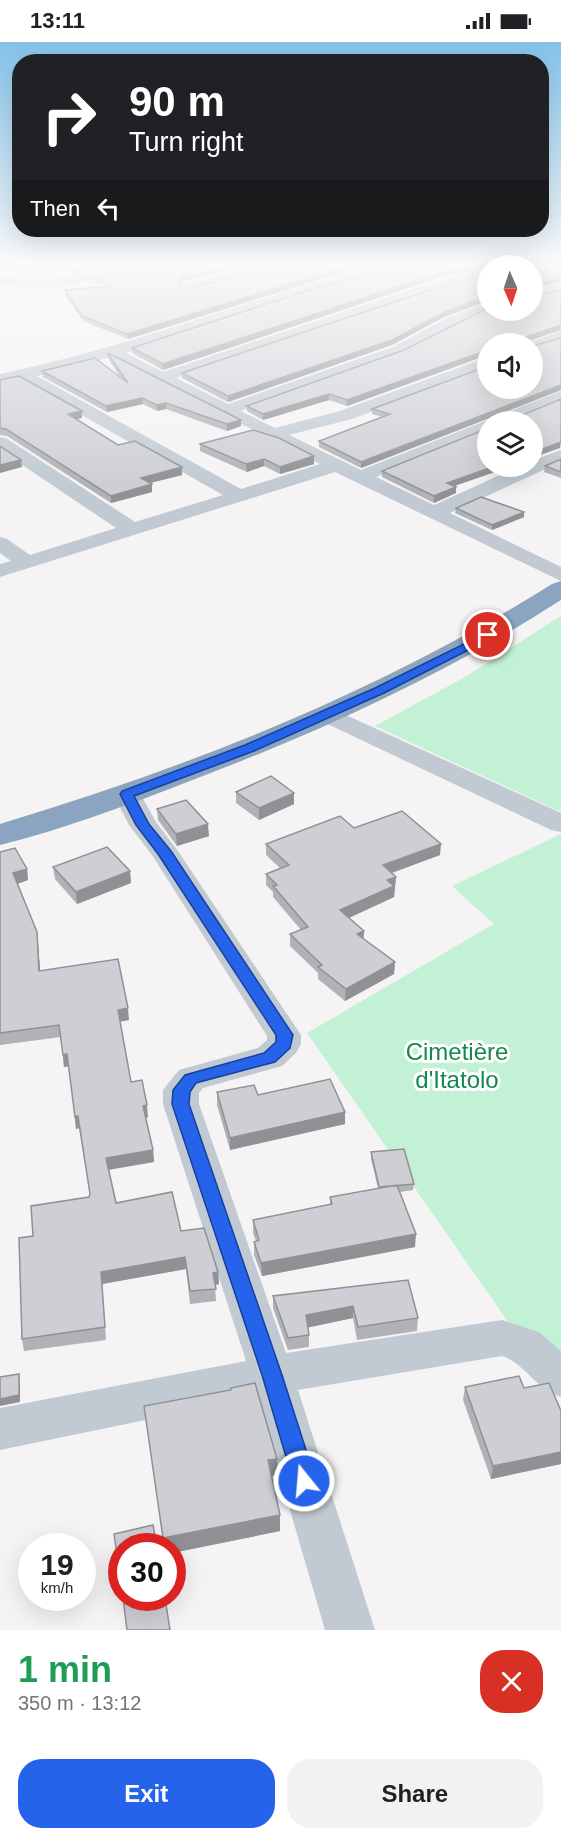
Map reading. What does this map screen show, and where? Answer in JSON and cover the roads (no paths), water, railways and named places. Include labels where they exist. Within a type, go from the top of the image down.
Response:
[{"type":"highway","points":[[0,835],[127,794],[250,748],[380,691],[468,647],[561,590]]},
{"type":"street","points":[[0,379],[115,352],[160,337]]},
{"type":"street","points":[[163,376],[280,337]]},
{"type":"street","points":[[228,410],[398,350],[422,337]]},
{"type":"street","points":[[115,352],[273,434],[561,575]]},
{"type":"street","points":[[273,434],[346,415],[477,366]]},
{"type":"street","points":[[24,375],[239,496]]},
{"type":"street","points":[[524,411],[561,396]]},
{"type":"street","points":[[361,477],[477,430]]},
{"type":"street","points":[[0,442],[133,530]]},
{"type":"street","points":[[433,513],[561,455]]},
{"type":"street","points":[[0,571],[337,465]]},
{"type":"street","points":[[0,543],[27,562]]},
{"type":"street","points":[[326,714],[561,824]]},
{"type":"street","points":[[127,794],[143,825],[164,851],[284,1035],[284,1044],[270,1057],[191,1079],[181,1090],[181,1104],[272,1375],[350,1630]]},
{"type":"street","points":[[0,1429],[272,1375],[502,1338],[524,1345],[561,1378]]},
{"type":"park label","name":"Cimetière d'Itatolo","points":[[457,1066]]}]
